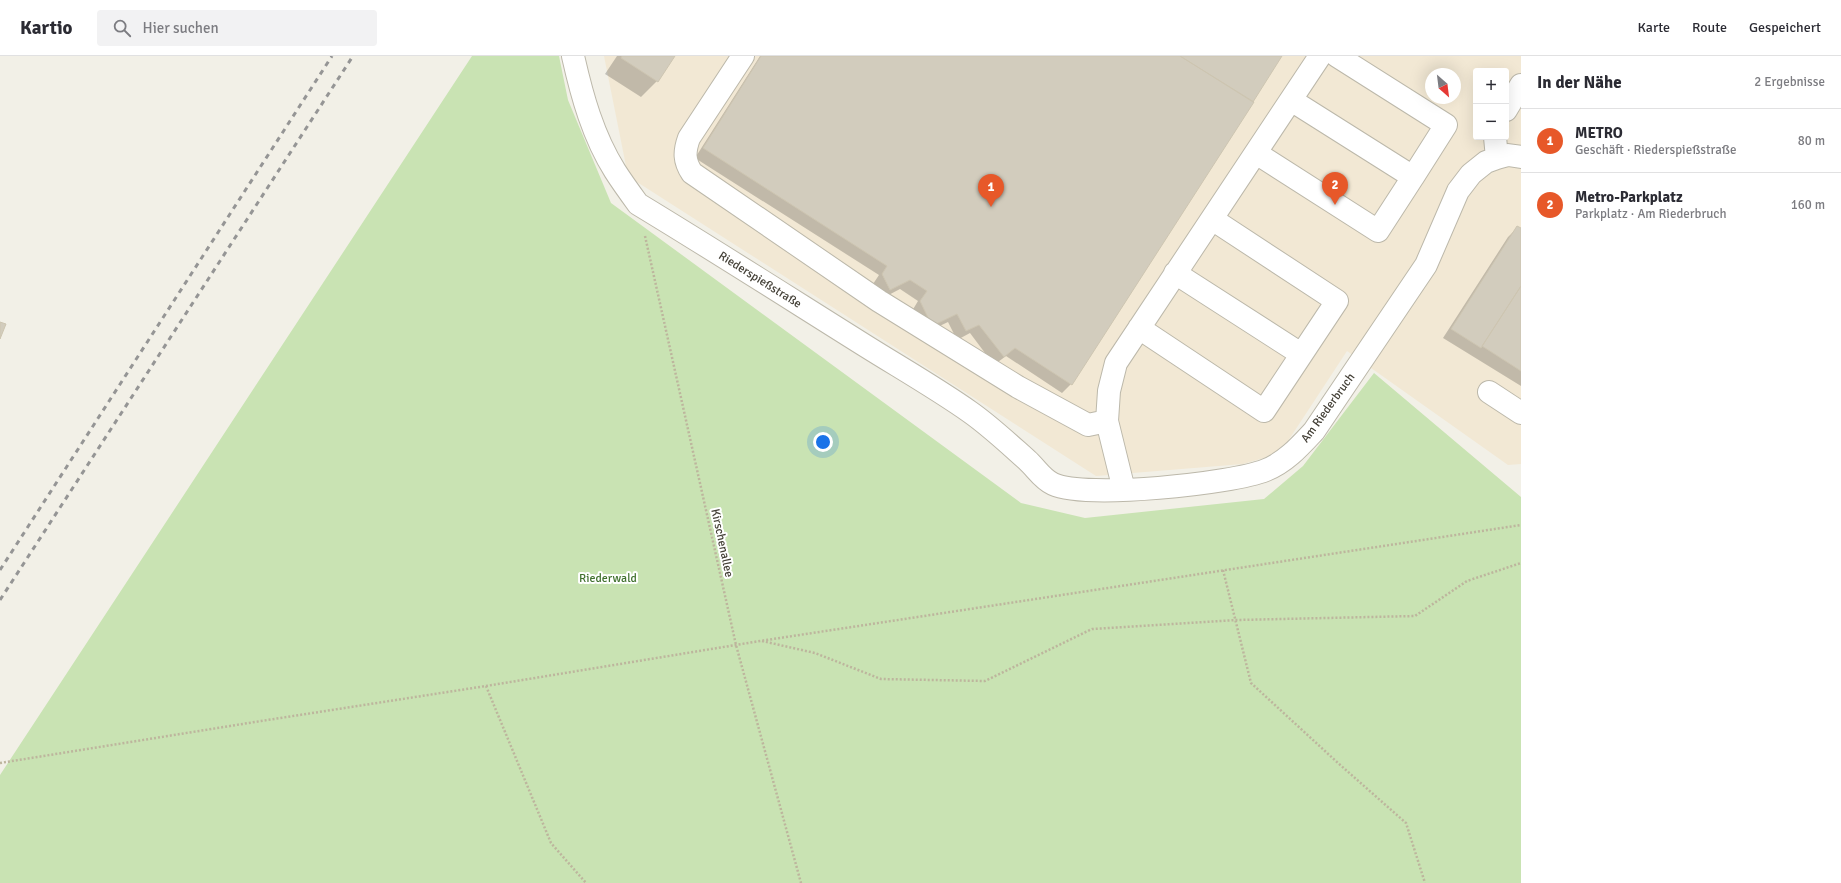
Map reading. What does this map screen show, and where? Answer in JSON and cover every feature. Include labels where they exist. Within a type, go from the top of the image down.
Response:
[{"type":"street","name":"Riederspießstraße","points":[[573,56],[580,90],[596,133],[615,170],[638,204],[971,413],[1015,450]]},
{"type":"street","points":[[743,56],[689,138],[685,150],[686,162],[692,173],[879,301],[1018,386],[1088,425],[1107,421]]},
{"type":"street","points":[[1124,490],[1107,421],[1108,391],[1116,363],[1320,56]]},
{"type":"street","points":[[1256,153],[1378,231],[1446,125],[1337,56]]},
{"type":"street","points":[[1509,105],[1521,85]]},
{"type":"street","points":[[1291,100],[1413,177]]},
{"type":"street","points":[[1495,140],[1497,158]]},
{"type":"street","name":"Am Riederbruch","points":[[1015,450],[1041,475],[1053,484],[1067,488],[1124,490],[1229,480],[1251,476],[1268,469],[1287,458],[1300,447],[1314,431],[1426,265],[1458,191],[1470,174],[1486,162],[1497,158],[1508,155],[1521,157]]},
{"type":"street","points":[[1139,328],[1264,411],[1337,301],[1212,219]]},
{"type":"street","points":[[1175,273],[1302,354]]},
{"type":"street","points":[[1489,392],[1521,413]]},
{"type":"path","name":"Kirschenallee","points":[[638,204],[736,645],[801,883]]},
{"type":"path","points":[[0,763],[760,641],[1521,525]]},
{"type":"path","points":[[760,641],[815,653],[881,679],[985,681],[1092,629],[1237,620],[1415,616],[1467,581],[1521,564]]},
{"type":"path","points":[[1224,570],[1251,683],[1406,823],[1424,883]]},
{"type":"path","points":[[486,686],[551,843],[586,883]]},
{"type":"shaded area","points":[[604,56],[1521,56],[1521,464],[1508,465],[1347,351],[1288,441],[1274,453],[1264,458],[1243,464],[1096,476],[631,177],[626,166]]},
{"type":"green space","name":"Riederwald","points":[[472,56],[559,56],[568,100],[611,203],[1021,503],[1085,518],[1264,499],[1303,466],[1374,373],[1521,497],[1521,883],[0,883],[0,775]]},
{"type":"building","points":[[622,56],[675,56],[658,82],[621,58]]},
{"type":"building","points":[[761,56],[1180,56],[1254,102],[1072,385],[1015,348],[1004,357],[979,325],[966,331],[957,314],[932,326],[920,301],[927,291],[910,280],[890,290],[882,274],[887,266],[703,148]]},
{"type":"building","points":[[1180,56],[1282,56],[1253,102]]},
{"type":"building","points":[[1517,226],[1521,228],[1521,286],[1481,348],[1451,329]]},
{"type":"building","points":[[1521,286],[1521,371],[1482,346]]},
{"type":"building","points":[[0,322],[6,324],[0,339]]},
{"type":"railway","points":[[0,570],[332,56]]},
{"type":"railway","points":[[0,600],[353,56]]},
{"type":"place","name":"Metro-Parkplatz","points":[[1335,205]]},
{"type":"place","name":"METRO","points":[[991,207]]}]
